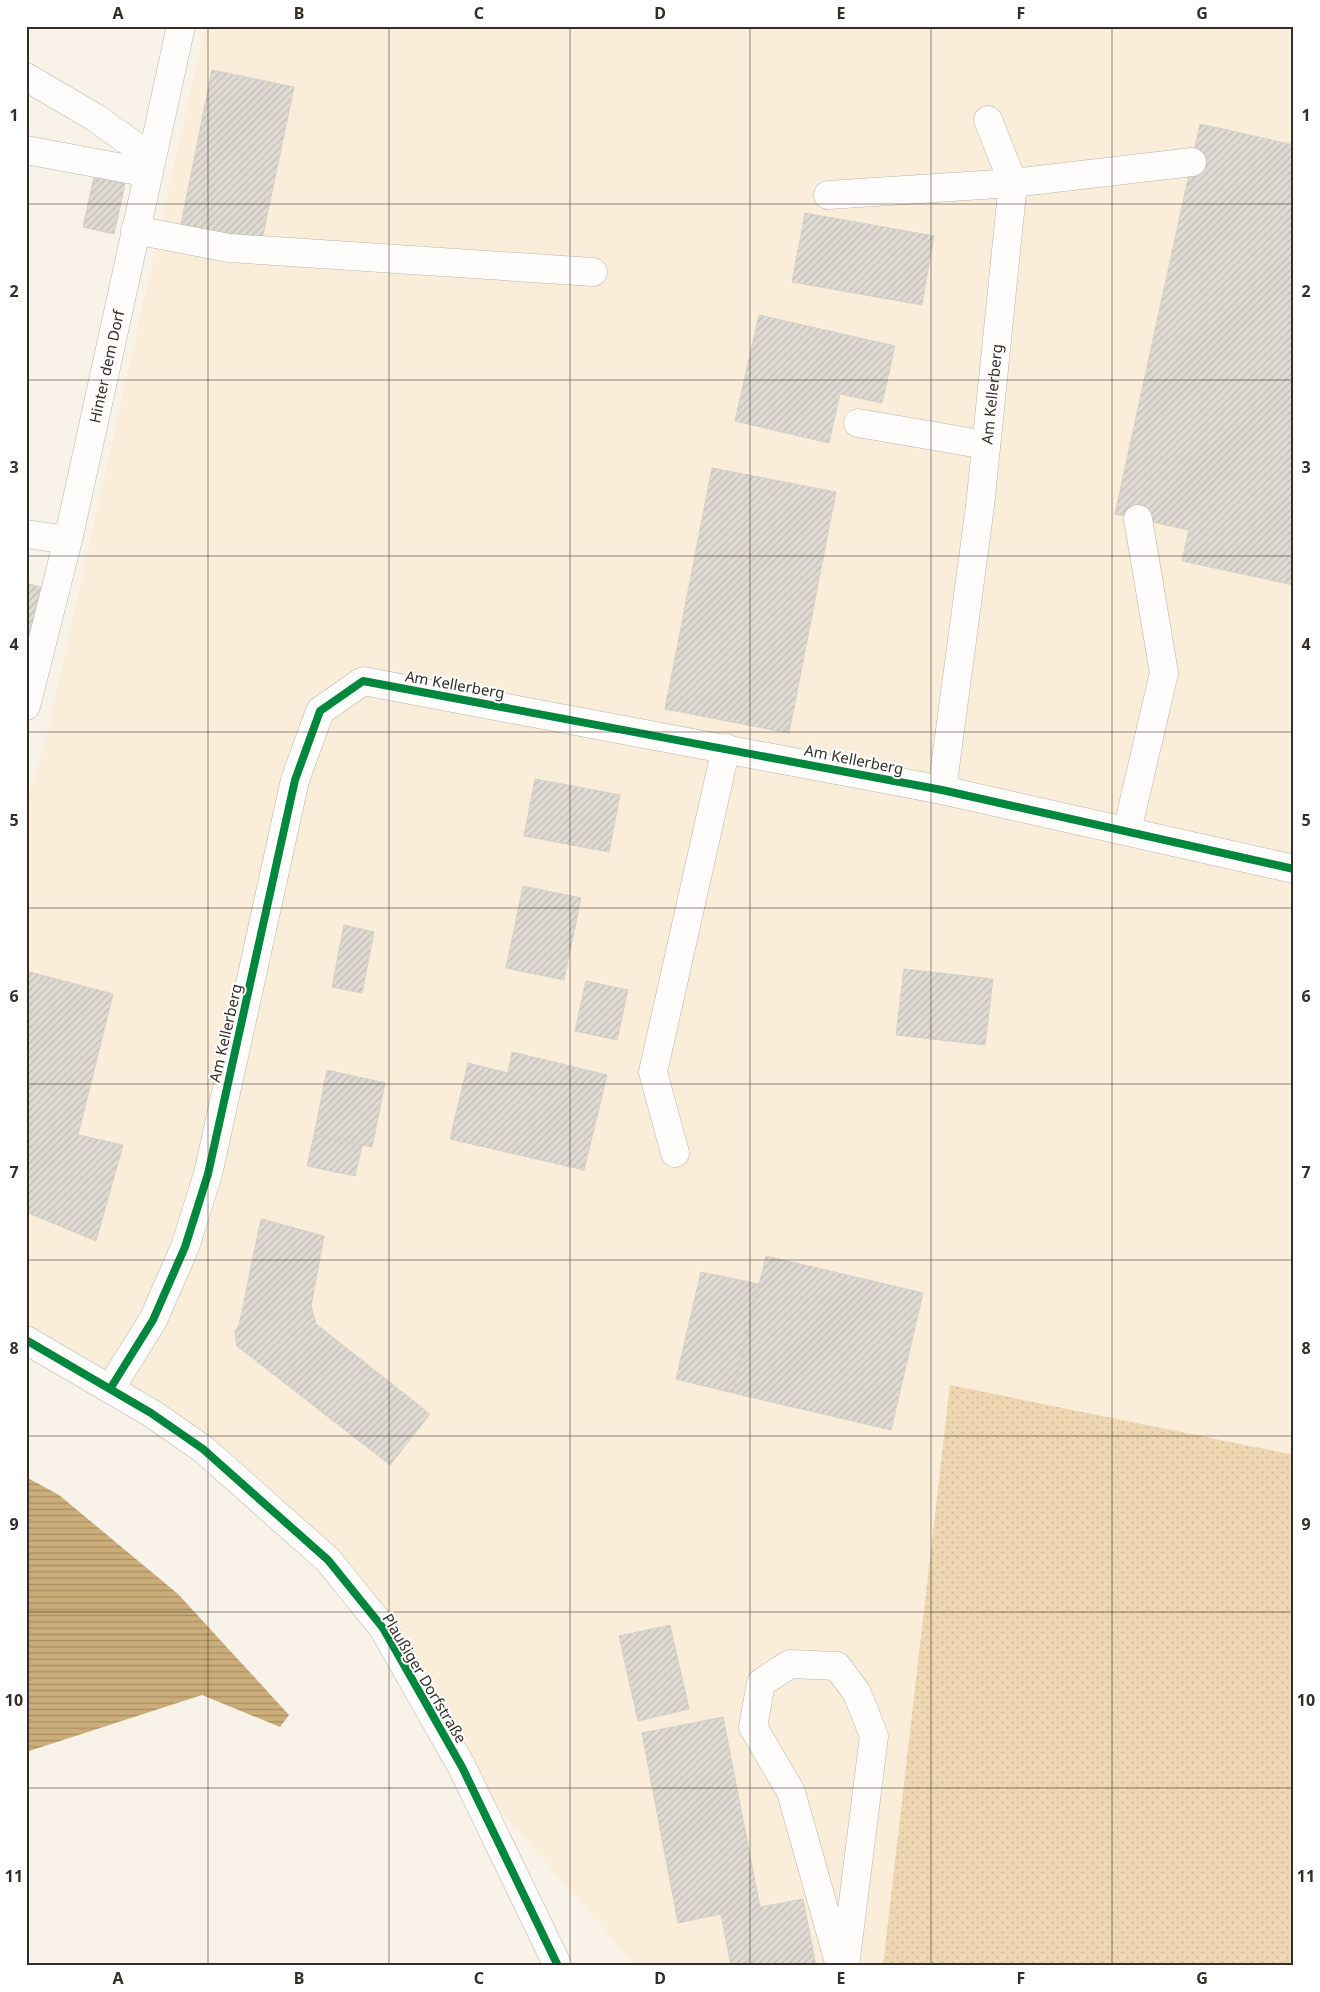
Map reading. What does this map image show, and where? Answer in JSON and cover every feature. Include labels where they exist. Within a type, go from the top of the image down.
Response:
[{"type":"street","name":"Hinter dem Dorf","points":[[26,706],[68,540],[181,26]]},
{"type":"street","points":[[26,77],[96,118],[150,166]]},
{"type":"street","name":"Am Kellerberg","points":[[942,790],[980,506],[1013,183],[988,120]]},
{"type":"street","points":[[26,150],[150,166]]},
{"type":"street","points":[[828,195],[1013,183],[1192,162]]},
{"type":"street","points":[[135,230],[228,248],[594,272]]},
{"type":"street","points":[[858,423],[986,445]]},
{"type":"street","points":[[1127,832],[1164,673],[1138,519]]},
{"type":"street","points":[[26,534],[68,540]]},
{"type":"street","name":"Am Kellerberg","points":[[110,1388],[157,1311],[185,1247],[208,1174],[295,780],[320,711],[363,681],[942,790],[1294,868]]},
{"type":"street","points":[[675,1153],[653,1072],[726,748]]},
{"type":"street","name":"Plaußiger Dorfstraße","points":[[26,1340],[152,1413],[203,1449],[328,1560],[382,1628],[462,1767],[558,1966]]},
{"type":"street","points":[[840,1966],[791,1792],[753,1726],[761,1683],[790,1664],[837,1666],[857,1693],[874,1736],[845,1966]]},
{"type":"shaded area","points":[[205,26],[1294,26],[1294,1966],[636,1966],[462,1767],[383,1628],[262,1500],[26,1349],[26,806],[49,725]]},
{"type":"shaded area","points":[[950,1385],[1294,1455],[1294,1966],[883,1966]]},
{"type":"shaded area","points":[[26,1477],[59,1495],[178,1594],[289,1715],[280,1727],[202,1695],[26,1752]]},
{"type":"building","points":[[212,70],[294,87],[262,240],[181,224]]},
{"type":"building","points":[[1200,124],[1294,145],[1294,585],[1182,561],[1189,530],[1115,514]]},
{"type":"building","points":[[94,177],[125,184],[114,234],[83,227]]},
{"type":"building","points":[[805,213],[934,236],[922,305],[792,282]]},
{"type":"building","points":[[759,315],[895,346],[882,403],[840,394],[829,443],[735,421]]},
{"type":"building","points":[[712,468],[836,492],[789,733],[665,709]]},
{"type":"building","points":[[26,583],[43,588],[33,632],[26,630]]},
{"type":"building","points":[[26,630],[33,632],[26,658]]},
{"type":"building","points":[[535,779],[620,795],[609,852],[524,836]]},
{"type":"building","points":[[523,886],[581,898],[564,980],[506,968]]},
{"type":"building","points":[[344,925],[374,932],[362,993],[332,987]]},
{"type":"building","points":[[904,969],[993,979],[985,1045],[896,1035]]},
{"type":"building","points":[[26,971],[113,994],[78,1135],[123,1145],[96,1241],[26,1212]]},
{"type":"building","points":[[586,981],[628,990],[617,1040],[575,1031]]},
{"type":"building","points":[[512,1052],[607,1075],[584,1170],[450,1139],[468,1063],[508,1073]]},
{"type":"building","points":[[327,1070],[385,1083],[372,1147],[314,1135]]},
{"type":"building","points":[[314,1135],[362,1145],[355,1176],[307,1166]]},
{"type":"building","points":[[261,1219],[324,1236],[311,1306],[316,1324],[430,1414],[390,1465],[237,1346],[235,1332],[239,1325]]},
{"type":"building","points":[[766,1256],[923,1293],[891,1430],[733,1393]]},
{"type":"building","points":[[701,1272],[759,1284],[733,1393],[676,1379]]},
{"type":"building","points":[[670,1625],[689,1709],[638,1721],[619,1636]]},
{"type":"building","points":[[723,1717],[760,1907],[803,1899],[816,1966],[731,1966],[721,1914],[678,1923],[642,1733]]},
{"type":"cycle path","points":[[110,1389],[153,1320],[185,1247],[208,1174],[295,780],[320,711],[363,681],[942,790],[1294,869]]},
{"type":"cycle path","points":[[26,1340],[151,1413],[203,1449],[328,1560],[383,1628],[462,1767],[558,1966]]}]
